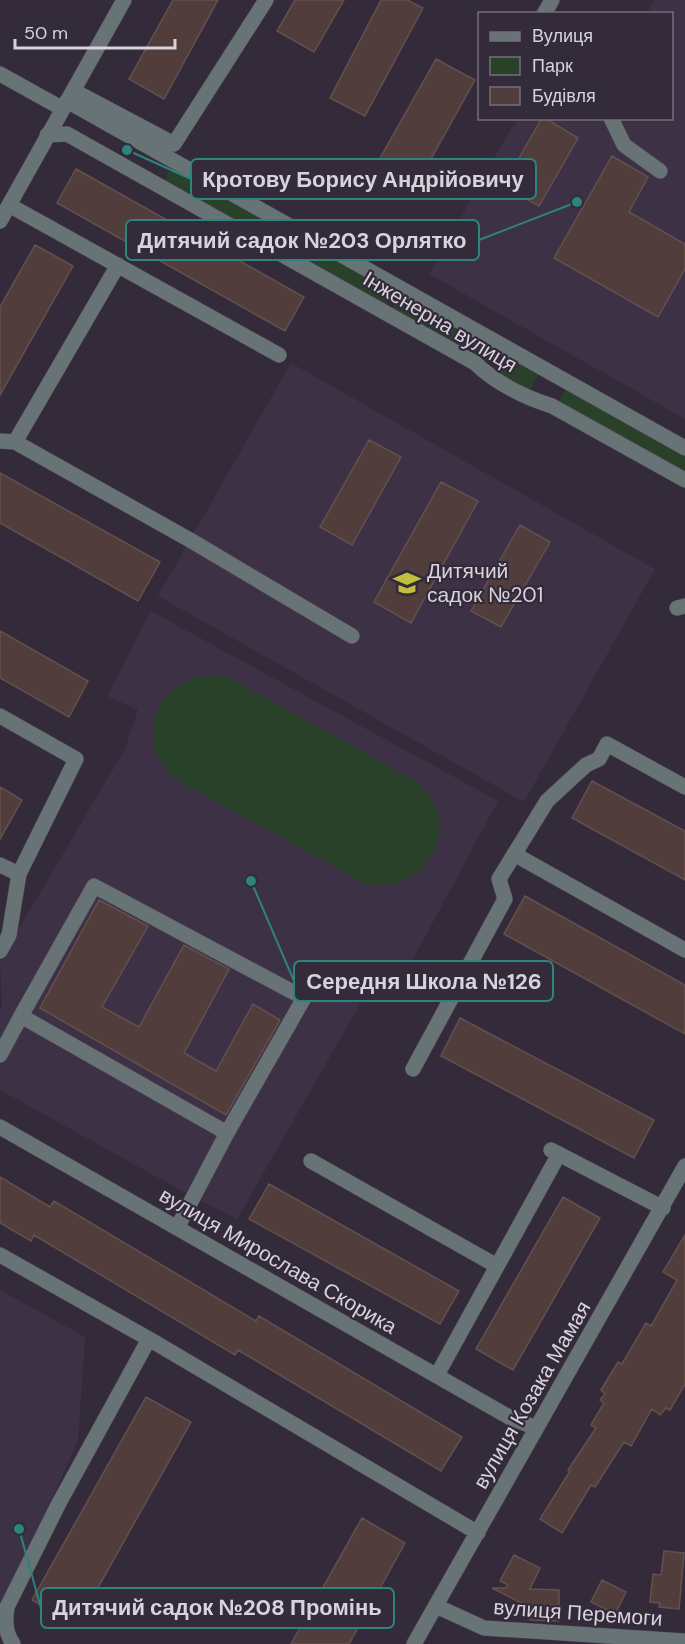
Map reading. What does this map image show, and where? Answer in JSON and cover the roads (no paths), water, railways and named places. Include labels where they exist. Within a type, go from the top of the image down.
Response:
[{"type":"street","points":[[0,221],[124,0]]},
{"type":"street","name":"Інженерна вулиця","points":[[0,74],[174,144],[266,0]]},
{"type":"street","name":"Інженерна вулиця","points":[[68,100],[685,448]]},
{"type":"street","points":[[612,120],[624,145],[660,171]]},
{"type":"street","name":"Інженерна вулиця","points":[[47,135],[67,134],[465,357],[489,376],[530,399],[552,406],[685,480]]},
{"type":"street","points":[[9,205],[279,355]]},
{"type":"street","points":[[118,265],[8,442],[190,540],[352,636]]},
{"type":"street","points":[[0,716],[76,759],[19,874],[9,935],[0,951]]},
{"type":"street","points":[[413,1069],[505,899],[499,879],[547,801],[586,765],[599,759],[607,744],[685,787]]},
{"type":"street","points":[[514,855],[685,950]]},
{"type":"street","points":[[0,865],[19,874]]},
{"type":"street","points":[[0,1055],[94,886],[304,998],[227,1133],[177,1228]]},
{"type":"street","points":[[21,1016],[227,1133]]},
{"type":"street","name":"вулиця Мирослава Скорика","points":[[0,1127],[509,1417],[536,1428]]},
{"type":"street","points":[[437,1375],[497,1266],[555,1152],[663,1208]]},
{"type":"street","points":[[311,1161],[497,1266]]},
{"type":"street","name":"вулиця Козака Мамая","points":[[414,1644],[685,1166]]},
{"type":"street","points":[[0,1255],[149,1339],[478,1533]]},
{"type":"street","points":[[6,1638],[7,1607],[20,1579],[149,1339]]},
{"type":"street","name":"вулиця Перемоги","points":[[436,1606],[484,1628],[685,1641]]},
{"type":"place","name":"Кротову Борису Андрійовичу","points":[[127,150]]},
{"type":"place","name":"Дитячий садок №203 Орлятко","points":[[577,202]]},
{"type":"place","name":"Дитячий садок №201","points":[[407,583]]},
{"type":"place","name":"Середня Школа №126","points":[[251,881]]},
{"type":"place","name":"Дитячий садок №208 Промінь","points":[[19,1529]]}]
